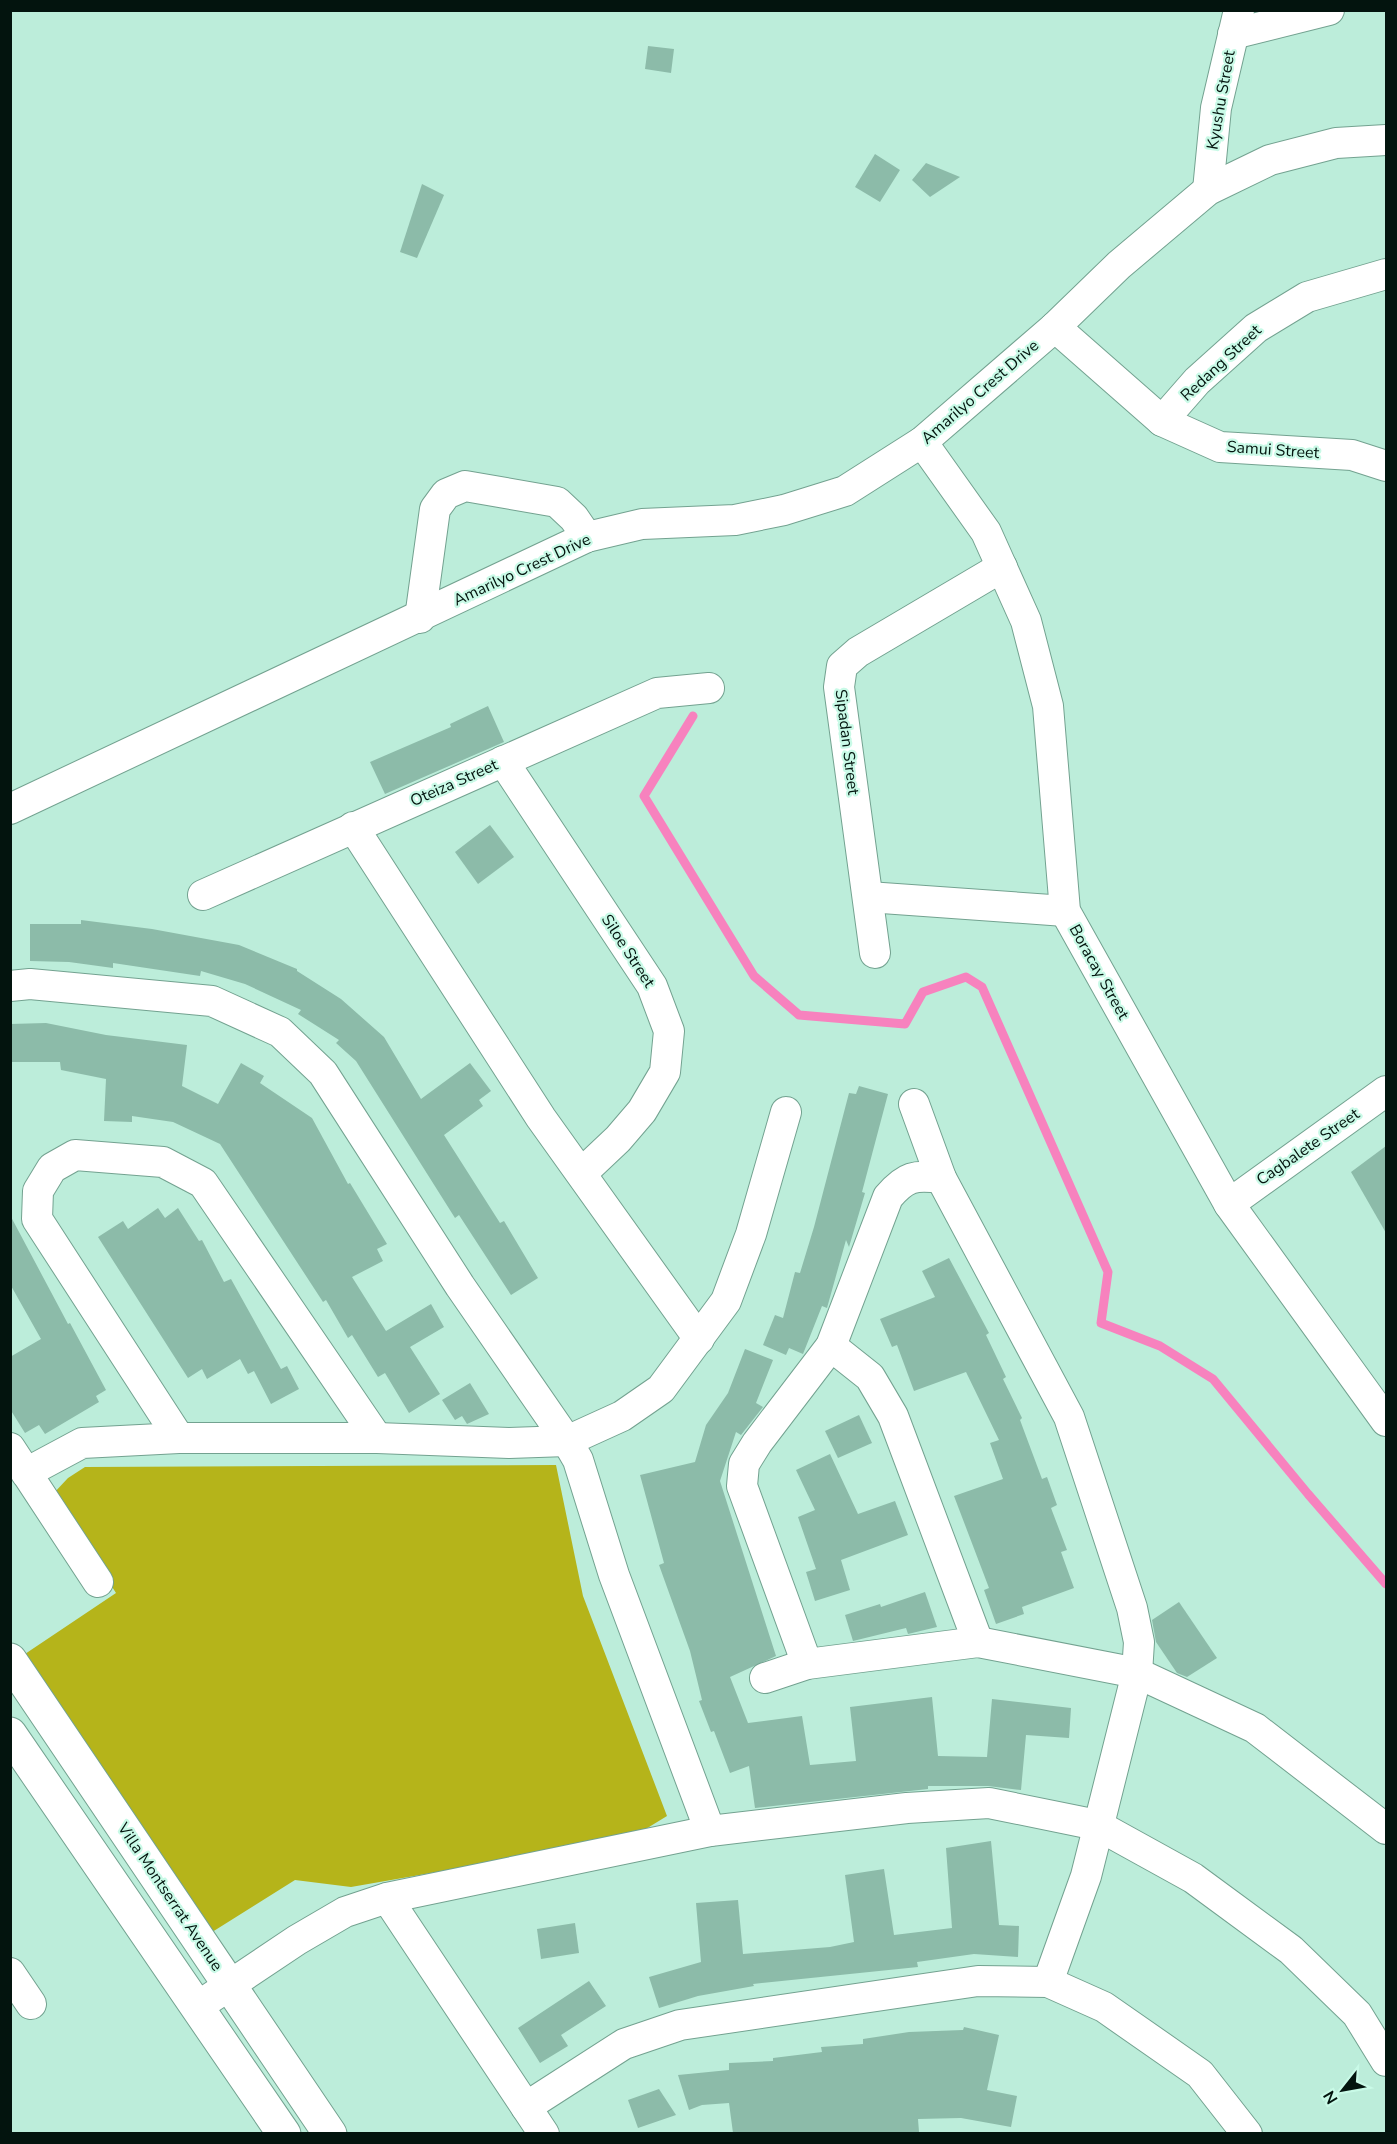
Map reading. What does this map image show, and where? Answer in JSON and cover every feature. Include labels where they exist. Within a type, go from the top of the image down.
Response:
[{"type":"street","points":[[1236,22],[1329,10]]},
{"type":"street","name":"Kyushu Street","points":[[1208,190],[1216,108],[1236,22]]},
{"type":"street","name":"Amarilyo Crest Drive","points":[[10,809],[420,618],[587,537],[642,524],[735,520],[784,510],[845,491],[922,442],[1054,327],[1119,265],[1208,190],[1269,160],[1336,143],[1386,140]]},
{"type":"street","name":"Redang Street","points":[[1162,421],[1197,381],[1256,328],[1307,297],[1386,274]]},
{"type":"street","name":"Samui Street","points":[[1054,327],[1162,421],[1220,447],[1352,456],[1386,466]]},
{"type":"street","name":"Boracay Street","points":[[922,442],[986,532],[1026,621],[1048,706],[1065,911],[1228,1204],[1386,1421]]},
{"type":"street","points":[[420,618],[435,509],[446,494],[465,486],[556,502],[574,518],[587,537]]},
{"type":"street","name":"Sipadan Street","points":[[874,953],[838,687],[842,666],[858,652],[1002,567]]},
{"type":"street","name":"Oteiza Street","points":[[203,895],[657,693],[709,688]]},
{"type":"street","name":"Siloe Street","points":[[503,761],[652,986],[669,1030],[665,1072],[648,1101],[618,1139],[582,1173]]},
{"type":"street","points":[[353,827],[542,1118],[699,1339]]},
{"type":"street","points":[[868,897],[1065,911]]},
{"type":"street","points":[[10,986],[30,984],[212,1001],[280,1032],[322,1073],[460,1286],[578,1460],[614,1575],[710,1831]]},
{"type":"street","name":"Cagbalete Street","points":[[1228,1204],[1384,1098]]},
{"type":"street","points":[[914,1104],[941,1178],[1069,1417],[1132,1608],[1139,1642],[1137,1673],[1086,1876],[1048,1982]]},
{"type":"street","points":[[26,1473],[82,1443],[179,1438],[376,1438],[509,1443],[567,1441],[622,1416],[661,1389],[726,1301],[751,1234],[786,1112]]},
{"type":"street","points":[[179,1438],[37,1219],[38,1191],[52,1168],[75,1155],[163,1162],[203,1183],[376,1438]]},
{"type":"street","points":[[807,1665],[742,1486],[744,1464],[757,1443],[831,1346],[888,1197],[902,1180],[920,1176],[941,1178]]},
{"type":"street","points":[[831,1346],[870,1377],[893,1416],[978,1642]]},
{"type":"street","points":[[10,1449],[98,1582]]},
{"type":"street","points":[[765,1678],[807,1665],[978,1642],[1137,1673],[1255,1728],[1386,1828]]},
{"type":"street","name":"Villa Montserrat Avenue","points":[[10,1660],[330,2133]]},
{"type":"street","points":[[10,1734],[284,2133]]},
{"type":"street","points":[[197,2007],[297,1940],[345,1912],[387,1898],[710,1831],[907,1808],[989,1803],[1097,1825],[1193,1878],[1291,1950],[1357,2014],[1386,2061]]},
{"type":"street","points":[[387,1898],[544,2133]]},
{"type":"street","points":[[10,1974],[31,2004]]},
{"type":"street","points":[[526,2107],[624,2044],[680,2025],[978,1981],[1048,1982],[1104,2007],[1200,2074],[1247,2133]]},
{"type":"shaded area","points":[[556,1465],[583,1596],[667,1816],[631,1838],[351,1887],[295,1880],[209,1934],[22,1656],[116,1593],[53,1494],[68,1478],[85,1467]]},
{"type":"building","points":[[648,46],[674,49],[671,73],[645,69]]},
{"type":"building","points":[[875,154],[900,170],[880,202],[855,187]]},
{"type":"building","points":[[926,163],[960,177],[930,197],[912,180]]},
{"type":"building","points":[[422,184],[444,195],[417,258],[400,252]]},
{"type":"building","points":[[488,706],[504,742],[385,794],[370,762],[451,727],[450,724]]},
{"type":"building","points":[[490,825],[514,857],[478,884],[455,852]]},
{"type":"building","points":[[81,920],[152,929],[239,945],[297,969],[341,999],[384,1037],[421,1099],[470,1063],[491,1091],[479,1100],[483,1106],[444,1135],[500,1223],[504,1221],[538,1278],[511,1295],[459,1215],[455,1218],[356,1061],[336,1043],[339,1040],[298,1014],[301,1010],[245,984],[201,971],[200,976],[113,963],[113,968],[69,962],[30,961],[30,924],[81,924]]},
{"type":"building","points":[[46,1023],[106,1035],[187,1045],[182,1086],[218,1104],[241,1063],[264,1076],[260,1083],[312,1118],[348,1184],[350,1183],[387,1244],[377,1249],[383,1261],[352,1277],[386,1331],[431,1304],[444,1327],[410,1347],[440,1394],[409,1413],[385,1373],[378,1377],[352,1335],[348,1338],[326,1300],[323,1302],[220,1144],[173,1122],[132,1116],[132,1122],[104,1121],[106,1079],[61,1070],[60,1062],[10,1062],[10,1024]]},
{"type":"building","points":[[859,1086],[888,1094],[862,1192],[865,1193],[849,1247],[846,1240],[827,1308],[822,1306],[803,1354],[789,1348],[786,1355],[763,1345],[775,1315],[783,1318],[795,1272],[800,1273],[849,1093],[856,1094]]},
{"type":"building","points":[[1386,1146],[1386,1233],[1351,1172]]},
{"type":"building","points":[[158,1208],[165,1218],[178,1208],[199,1241],[202,1240],[224,1282],[231,1279],[281,1369],[287,1366],[299,1389],[271,1404],[254,1371],[248,1374],[240,1359],[207,1379],[202,1369],[188,1378],[98,1237],[123,1221],[128,1229]]},
{"type":"building","points":[[10,1215],[106,1390],[96,1396],[99,1402],[45,1434],[39,1425],[25,1433],[10,1409],[10,1357],[41,1339],[10,1284]]},
{"type":"building","points":[[949,1258],[989,1333],[986,1335],[1006,1377],[1003,1379],[1022,1418],[1020,1420],[1042,1479],[1047,1477],[1057,1505],[1051,1508],[1067,1550],[1061,1552],[1074,1588],[1022,1607],[1024,1614],[996,1624],[984,1590],[989,1588],[954,1496],[1003,1479],[990,1443],[999,1440],[966,1372],[914,1391],[897,1345],[892,1347],[880,1319],[935,1297],[922,1271]]},
{"type":"building","points":[[745,1349],[773,1360],[756,1403],[763,1407],[741,1435],[736,1432],[720,1481],[776,1656],[730,1677],[748,1723],[802,1716],[810,1765],[856,1761],[850,1707],[932,1697],[938,1756],[987,1757],[992,1699],[1071,1708],[1069,1738],[1026,1735],[1021,1790],[988,1786],[928,1786],[928,1789],[755,1808],[749,1766],[730,1773],[714,1731],[711,1732],[699,1701],[702,1700],[690,1651],[659,1565],[664,1563],[640,1475],[695,1462],[706,1425],[728,1393]]},
{"type":"building","points":[[470,1383],[489,1414],[467,1424],[462,1416],[455,1420],[442,1400]]},
{"type":"building","points":[[859,1415],[872,1443],[838,1458],[825,1431]]},
{"type":"building","points":[[830,1454],[858,1514],[895,1501],[908,1535],[841,1560],[850,1590],[815,1601],[806,1572],[816,1569],[798,1517],[815,1510],[796,1470]]},
{"type":"building","points":[[925,1592],[937,1627],[908,1634],[906,1628],[853,1641],[845,1615],[880,1604],[881,1607]]},
{"type":"building","points":[[1179,1602],[1217,1658],[1187,1677],[1177,1673],[1156,1642],[1152,1620]]},
{"type":"building","points":[[991,1841],[999,1925],[1019,1926],[1018,1957],[974,1954],[917,1962],[918,1967],[753,1984],[754,1986],[698,1996],[659,2008],[649,1977],[701,1962],[696,1903],[738,1900],[743,1954],[830,1947],[854,1942],[845,1875],[884,1869],[894,1935],[952,1928],[946,1848]]},
{"type":"building","points":[[575,1923],[579,1953],[541,1959],[537,1929]]},
{"type":"building","points":[[589,1981],[606,2006],[561,2035],[568,2046],[540,2063],[518,2028]]},
{"type":"building","points":[[964,2027],[999,2035],[987,2090],[1017,2096],[1011,2127],[961,2118],[918,2119],[919,2132],[733,2133],[729,2103],[702,2105],[689,2110],[678,2075],[729,2070],[729,2063],[773,2061],[773,2058],[822,2052],[821,2047],[863,2044],[863,2039],[909,2032],[963,2030]]},
{"type":"building","points":[[659,2089],[676,2115],[638,2128],[628,2100]]},
{"type":"waterway","points":[[693,716],[644,796],[754,976],[799,1015],[905,1024],[923,992],[966,977],[982,987],[1108,1272],[1101,1323],[1160,1346],[1213,1379],[1386,1584]]}]
